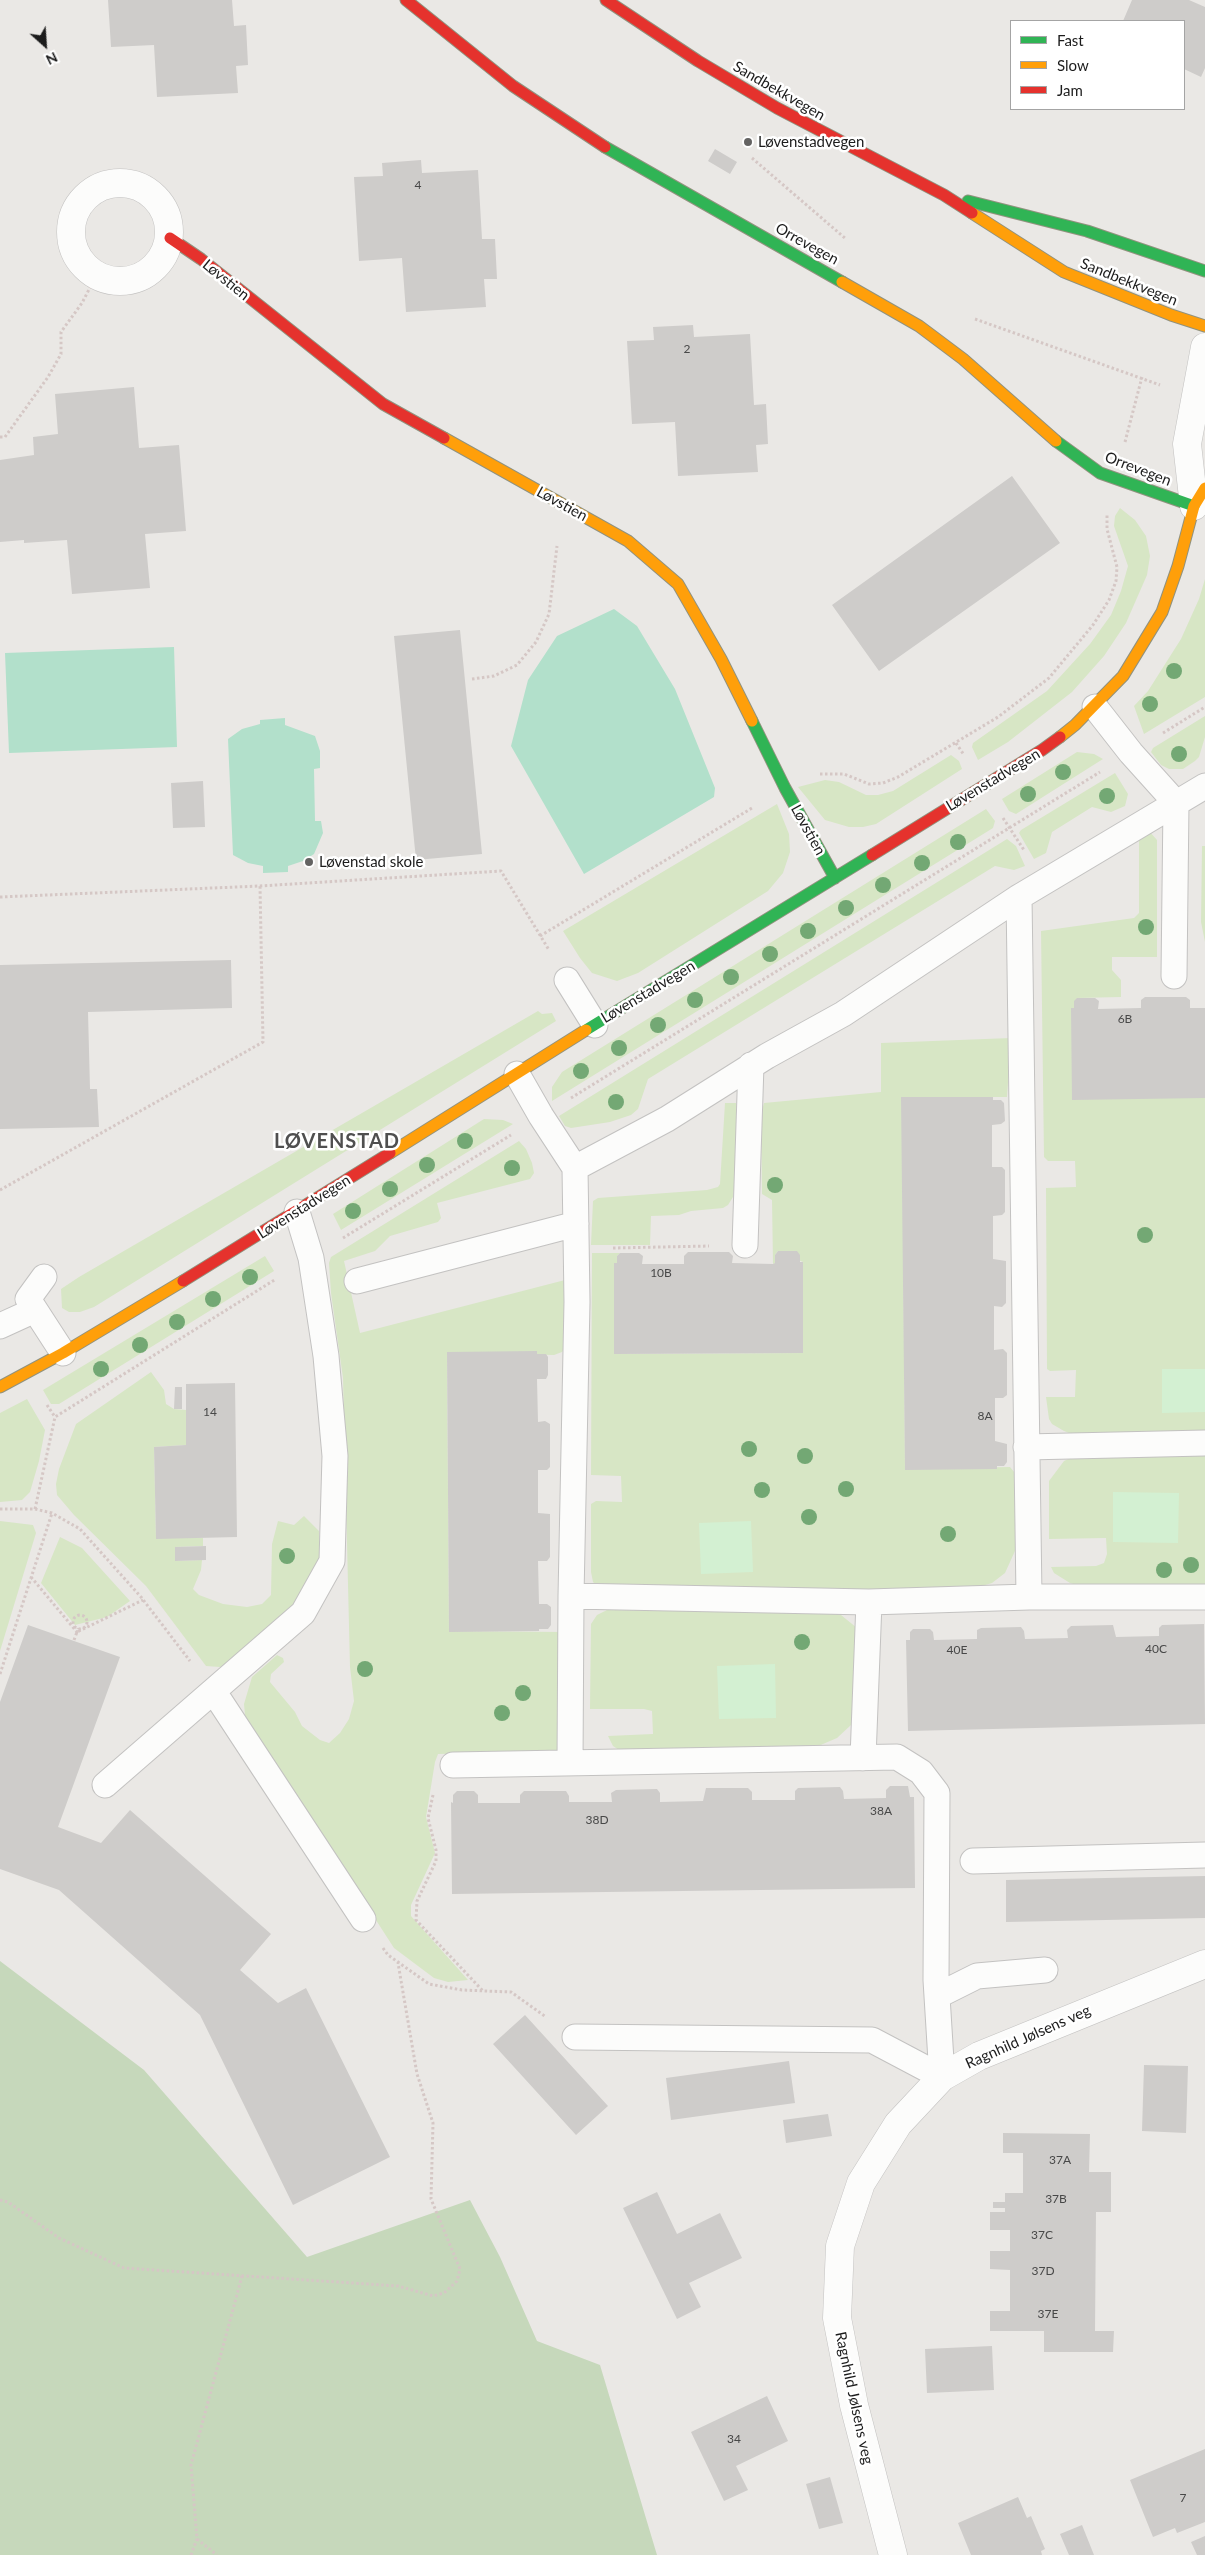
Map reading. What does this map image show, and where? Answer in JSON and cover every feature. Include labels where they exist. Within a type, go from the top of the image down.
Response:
[{"type":"street","name":"Orrevegen","points":[[406,0],[513,86],[586,136],[919,326],[963,359],[1060,444],[1089,465],[1115,480],[1200,497]]},
{"type":"street","name":"Sandbekkvegen","points":[[606,0],[698,61],[777,108],[944,195],[1064,272],[1171,315],[1205,326]]},
{"type":"street","points":[[109,183],[133,183],[154,195],[167,214],[170,238],[161,261],[143,277],[120,282],[96,276],[78,260],[70,237],[74,213],[88,194],[109,183]]},
{"type":"street","name":"Sandbekkvegen","points":[[944,195],[1087,231],[1205,271]]},
{"type":"street","name":"Løvstien","points":[[170,238],[201,259],[384,404],[628,541],[678,584],[721,659],[785,788],[835,878]]},
{"type":"street","name":"Løvenstadvegen","points":[[0,1387],[63,1354],[297,1212],[595,1025],[835,878],[974,790],[1042,750],[1095,707],[1124,676],[1162,612],[1200,497],[1187,444],[1205,347]]},
{"type":"street","name":"Ragnhild Jølsens veg","points":[[893,2555],[854,2405],[839,2325],[840,2246],[862,2183],[898,2124],[942,2077],[979,2056],[1205,1964]]},
{"type":"lane","points":[[1095,707],[1131,753],[1176,803],[1174,976]]},
{"type":"lane","points":[[575,1168],[667,1119],[751,1065],[843,1014],[1019,897],[1205,786]]},
{"type":"lane","points":[[1019,897],[1029,1598]]},
{"type":"lane","points":[[567,980],[595,1025]]},
{"type":"lane","points":[[745,1245],[751,1065]]},
{"type":"lane","points":[[517,1074],[541,1116],[575,1168],[577,1312],[571,1596],[570,1763]]},
{"type":"lane","points":[[105,1785],[303,1613],[332,1561],[336,1456],[326,1356],[311,1258],[297,1212]]},
{"type":"lane","points":[[357,1281],[576,1224]]},
{"type":"lane","points":[[44,1277],[28,1299],[63,1354]]},
{"type":"lane","points":[[0,1326],[35,1310]]},
{"type":"lane","points":[[1026,1448],[1205,1443]]},
{"type":"lane","points":[[571,1596],[869,1602],[1029,1598],[1205,1597]]},
{"type":"lane","points":[[863,1758],[869,1602]]},
{"type":"lane","points":[[214,1692],[363,1919]]},
{"type":"lane","points":[[454,1765],[897,1757],[921,1772],[937,1793],[937,1996],[942,2077]]},
{"type":"lane","points":[[973,1861],[1205,1855]]},
{"type":"lane","points":[[937,1996],[977,1976],[1045,1970]]},
{"type":"lane","points":[[575,2037],[872,2040],[942,2077]]},
{"type":"path","points":[[752,158],[846,239],[851,246],[853,288]]},
{"type":"path","points":[[0,437],[6,437],[48,377],[61,354],[61,332],[82,303],[96,276]]},
{"type":"path","points":[[919,326],[949,318],[969,318],[1142,377],[1163,386]]},
{"type":"path","points":[[1124,447],[1142,377]]},
{"type":"path","points":[[540,936],[806,777],[820,774],[844,774],[870,784],[883,783],[898,777],[998,717],[1049,678],[1110,600],[1116,581],[1117,566],[1107,529],[1108,510]]},
{"type":"path","points":[[472,679],[494,676],[517,665],[536,642],[549,614],[558,539]]},
{"type":"path","points":[[35,1509],[55,1417],[1205,707]]},
{"type":"path","points":[[0,896],[260,886],[501,871],[567,980]]},
{"type":"path","points":[[0,1190],[263,1042],[260,886]]},
{"type":"path","points":[[625,1248],[745,1245]]},
{"type":"path","points":[[0,1509],[35,1509],[52,1513],[80,1529],[143,1600],[214,1692]]},
{"type":"path","points":[[0,1674],[52,1513]]},
{"type":"path","points":[[31,1577],[78,1630]]},
{"type":"path","points":[[78,1630],[143,1600]]},
{"type":"path","points":[[74,1640],[78,1630],[84,1627],[87,1622],[86,1618],[80,1615],[73,1621],[78,1630]]},
{"type":"path","points":[[454,1765],[439,1764],[428,1818],[436,1850],[436,1861],[417,1901],[416,1920],[483,1991]]},
{"type":"path","points":[[363,1919],[388,1955],[429,1984],[483,1991],[511,1992],[575,2037]]},
{"type":"path","points":[[0,2200],[8,2202],[59,2238],[124,2268],[398,2286],[433,2296],[444,2293],[457,2281],[460,2269],[431,2199],[434,2155],[433,2123],[417,2074],[398,1963]]},
{"type":"path","points":[[191,2555],[197,2539],[192,2465],[242,2276]]},
{"type":"path","points":[[197,2539],[217,2555]]},
{"type":"green space","points":[[1120,508],[1135,520],[1146,536],[1150,556],[1147,575],[1126,623],[1104,656],[1072,692],[1008,742],[978,760],[972,747],[973,743],[1047,691],[1090,644],[1111,615],[1121,591],[1128,566],[1114,526],[1115,516]]},
{"type":"green space","points":[[1205,579],[1205,697],[1144,734],[1134,706],[1148,691],[1181,639],[1199,599]]},
{"type":"green space","points":[[614,609],[637,626],[675,689],[715,788],[714,797],[584,874],[511,746],[528,680],[557,636]]},
{"type":"green space","points":[[174,647],[177,747],[9,753],[5,653]]},
{"type":"green space","points":[[1205,716],[1205,737],[1199,757],[1183,769],[1169,769],[1161,765],[1151,752],[1153,748]]},
{"type":"green space","points":[[285,718],[285,725],[315,736],[320,751],[320,768],[314,769],[315,821],[321,821],[323,833],[314,854],[303,861],[288,866],[288,872],[263,873],[263,866],[248,863],[233,855],[228,739],[242,729],[260,724],[260,720]]},
{"type":"green space","points":[[1077,752],[1094,754],[1103,759],[1016,814],[1009,811],[1002,799]]},
{"type":"green space","points":[[951,755],[959,761],[962,769],[876,824],[863,827],[849,827],[825,820],[798,787],[825,780],[839,782],[866,795],[878,795],[893,791]]},
{"type":"green space","points":[[1115,773],[1128,794],[1125,806],[1111,812],[1092,807],[1052,832],[1046,853],[1034,859],[1019,833],[1021,830]]},
{"type":"green space","points":[[777,804],[789,834],[790,852],[783,873],[768,891],[638,973],[617,981],[592,973],[563,931]]},
{"type":"green space","points":[[986,809],[995,821],[993,828],[552,1101],[552,1087],[562,1072]]},
{"type":"green space","points":[[1149,831],[1157,840],[1157,957],[1112,957],[1112,970],[1121,980],[1121,997],[1077,998],[1205,1098],[1205,1369],[1162,1370],[1162,1412],[1205,1412],[1205,1432],[1077,1436],[1052,1424],[1049,1419],[1046,1397],[1075,1397],[1076,1370],[1050,1371],[1047,1369],[1046,1188],[1076,1187],[1075,1161],[1048,1161],[1044,1157],[1041,931],[1134,918],[1139,913],[1139,838]]},
{"type":"green space","points":[[1007,839],[1016,846],[1025,866],[1014,870],[995,866],[648,1079],[638,1109],[631,1115],[610,1122],[571,1128],[565,1126],[559,1116]]},
{"type":"green space","points":[[1202,846],[1205,846],[1205,942],[1201,922]]},
{"type":"green space","points":[[538,1011],[542,1014],[552,1013],[556,1021],[94,1307],[80,1312],[69,1312],[62,1308],[61,1289],[79,1277]]},
{"type":"green space","points":[[1011,1038],[1007,1097],[902,1097],[905,1469],[1010,1467],[1015,1473],[1018,1535],[1015,1551],[1005,1573],[992,1583],[975,1588],[800,1590],[598,1587],[593,1582],[591,1572],[591,1504],[596,1501],[622,1502],[621,1476],[591,1475],[592,1253],[620,1253],[617,1256],[617,1263],[614,1264],[615,1354],[803,1353],[803,1262],[778,1251],[775,1255],[775,1263],[773,1264],[772,1200],[762,1194],[761,1114],[764,1103],[881,1092],[881,1043]]},
{"type":"green space","points":[[725,1103],[736,1103],[738,1133],[737,1173],[733,1197],[728,1205],[723,1208],[691,1211],[679,1215],[651,1216],[650,1245],[591,1245],[593,1201],[598,1198],[707,1190],[718,1187],[720,1184]]},
{"type":"green space","points":[[484,1119],[503,1120],[513,1124],[341,1230],[333,1214]]},
{"type":"green space","points":[[519,1141],[526,1149],[532,1163],[534,1173],[530,1179],[437,1203],[441,1218],[438,1222],[390,1236],[375,1251],[344,1261],[360,1333],[565,1280],[566,1348],[562,1352],[554,1355],[447,1353],[449,1631],[563,1632],[560,1749],[555,1752],[438,1754],[435,1762],[426,1817],[435,1853],[411,1905],[411,1916],[468,1980],[448,1982],[434,1978],[394,1948],[253,1730],[245,1715],[244,1704],[252,1677],[277,1655],[283,1658],[284,1662],[271,1674],[270,1682],[295,1712],[302,1726],[320,1740],[329,1743],[340,1733],[349,1719],[354,1701],[350,1667],[343,1378],[331,1293],[329,1263],[331,1257]]},
{"type":"green space","points":[[265,1256],[274,1271],[59,1404],[51,1404],[43,1390]]},
{"type":"green space","points":[[1162,1369],[1205,1369],[1205,1412],[1162,1413]]},
{"type":"green space","points":[[151,1372],[164,1390],[166,1404],[174,1409],[186,1410],[186,1445],[154,1447],[156,1538],[203,1538],[203,1546],[175,1547],[176,1561],[202,1560],[201,1570],[193,1589],[199,1595],[223,1604],[247,1607],[262,1604],[271,1595],[272,1544],[278,1521],[294,1525],[304,1516],[319,1531],[319,1562],[295,1605],[233,1664],[220,1667],[206,1666],[146,1586],[74,1515],[57,1495],[56,1484],[59,1469],[76,1424]]},
{"type":"green space","points":[[27,1399],[45,1430],[39,1461],[30,1492],[22,1500],[0,1502],[0,1413]]},
{"type":"green space","points":[[1205,1450],[1205,1584],[1080,1586],[1070,1583],[1054,1573],[1051,1567],[1096,1566],[1104,1563],[1107,1554],[1106,1538],[1049,1539],[1049,1481],[1064,1461],[1075,1456]]},
{"type":"green space","points":[[1113,1492],[1179,1493],[1178,1543],[1113,1542]]},
{"type":"green space","points":[[0,1521],[33,1525],[36,1533],[0,1651]]},
{"type":"green space","points":[[751,1521],[753,1572],[701,1574],[699,1523]]},
{"type":"green space","points":[[60,1537],[82,1548],[130,1601],[107,1617],[75,1625],[41,1583]]},
{"type":"green space","points":[[607,1610],[831,1612],[841,1615],[857,1628],[854,1714],[851,1725],[837,1738],[816,1747],[619,1750],[613,1746],[608,1736],[653,1734],[652,1711],[644,1709],[590,1709],[591,1624],[597,1615]]},
{"type":"green space","points":[[775,1664],[776,1718],[719,1719],[717,1666]]},
{"type":"green space","points":[[0,1961],[144,2070],[307,2257],[470,2200],[500,2257],[537,2341],[600,2365],[657,2555],[0,2555]]},
{"type":"building","points":[[108,0],[232,0],[234,26],[246,25],[248,65],[236,66],[238,93],[157,97],[154,45],[111,47]]},
{"type":"building","points":[[1132,0],[1189,0],[1205,7],[1205,68],[1201,77],[1185,69],[1185,20],[1123,20]]},
{"type":"building","points":[[715,149],[737,162],[730,174],[708,161]]},
{"type":"building","points":[[421,160],[422,173],[478,170],[482,239],[495,239],[497,279],[484,279],[486,307],[406,312],[402,258],[359,261],[354,177],[383,176],[382,163]]},
{"type":"building","points":[[693,325],[694,337],[750,334],[754,405],[766,404],[768,444],[756,445],[758,472],[678,476],[675,422],[632,424],[627,341],[654,340],[653,327]]},
{"type":"building","points":[[134,387],[139,448],[179,445],[186,531],[145,534],[150,588],[72,594],[67,540],[24,543],[24,540],[0,542],[0,460],[34,455],[33,437],[58,434],[55,394]]},
{"type":"building","points":[[1012,476],[1060,543],[879,671],[832,605]]},
{"type":"building","points":[[460,630],[482,854],[416,860],[394,636]]},
{"type":"building","points":[[203,781],[205,827],[173,828],[171,783]]},
{"type":"building","points":[[231,960],[232,1008],[88,1012],[90,1089],[97,1089],[99,1127],[0,1129],[0,965]]},
{"type":"building","points":[[1145,997],[1186,997],[1190,1000],[1190,1008],[1205,1008],[1205,1098],[1072,1100],[1071,1008],[1074,1008],[1074,1001],[1077,998],[1095,998],[1099,1001],[1098,1009],[1141,1008],[1141,1000]]},
{"type":"building","points":[[901,1097],[993,1097],[993,1100],[1001,1100],[1004,1103],[1005,1121],[1001,1124],[992,1125],[992,1167],[1002,1167],[1005,1170],[1005,1212],[1002,1215],[993,1216],[993,1259],[1006,1261],[1006,1303],[1002,1307],[994,1306],[994,1350],[1003,1349],[1007,1353],[1007,1395],[1003,1398],[995,1398],[995,1441],[1007,1444],[1007,1462],[1004,1466],[997,1466],[997,1469],[905,1470]]},
{"type":"building","points":[[778,1251],[797,1251],[800,1255],[800,1262],[803,1262],[803,1353],[614,1354],[614,1263],[617,1263],[617,1256],[620,1253],[639,1253],[643,1256],[642,1264],[684,1264],[684,1256],[688,1252],[729,1252],[733,1256],[732,1263],[773,1264],[775,1263],[775,1255]]},
{"type":"building","points":[[537,1351],[537,1354],[546,1354],[548,1357],[548,1375],[546,1379],[537,1379],[538,1422],[545,1421],[550,1424],[550,1467],[547,1470],[538,1470],[538,1513],[550,1514],[550,1557],[547,1561],[538,1561],[539,1604],[547,1604],[551,1607],[551,1625],[548,1629],[539,1629],[539,1631],[449,1632],[447,1352]]},
{"type":"building","points":[[235,1383],[237,1537],[156,1539],[154,1447],[186,1445],[186,1384]]},
{"type":"building","points":[[175,1387],[182,1387],[182,1409],[174,1409]]},
{"type":"building","points":[[206,1546],[206,1560],[175,1561],[175,1547]]},
{"type":"building","points":[[1204,1624],[1205,1724],[908,1731],[906,1640],[910,1640],[910,1632],[913,1629],[930,1629],[933,1632],[934,1640],[977,1639],[977,1630],[981,1628],[1021,1627],[1024,1631],[1025,1639],[1068,1638],[1067,1630],[1071,1626],[1113,1625],[1116,1637],[1159,1636],[1159,1628],[1162,1625]]},
{"type":"building","points":[[28,1625],[120,1657],[58,1827],[101,1843],[130,1810],[271,1934],[240,1970],[278,2003],[306,1988],[390,2157],[293,2205],[200,2015],[59,1890],[0,1869],[0,1702]]},
{"type":"building","points":[[890,1786],[908,1786],[910,1797],[914,1797],[915,1888],[452,1894],[451,1802],[453,1803],[453,1795],[457,1791],[474,1791],[478,1795],[478,1803],[520,1803],[520,1795],[524,1791],[566,1791],[569,1796],[569,1802],[612,1802],[611,1793],[616,1790],[657,1789],[660,1793],[660,1802],[703,1801],[706,1788],[748,1788],[752,1792],[752,1800],[795,1800],[795,1791],[798,1788],[840,1787],[843,1791],[844,1799],[886,1798],[886,1790]]},
{"type":"building","points":[[1205,1876],[1205,1918],[1006,1922],[1006,1880]]},
{"type":"building","points":[[525,2015],[608,2106],[576,2135],[493,2044]]},
{"type":"building","points":[[789,2061],[795,2103],[671,2120],[666,2078]]},
{"type":"building","points":[[1144,2065],[1188,2066],[1186,2133],[1142,2131]]},
{"type":"building","points":[[828,2114],[832,2136],[786,2143],[783,2120]]},
{"type":"building","points":[[1003,2133],[1090,2134],[1089,2172],[1111,2172],[1111,2212],[1096,2212],[1095,2331],[1114,2331],[1113,2352],[1044,2352],[1044,2331],[990,2331],[990,2311],[1010,2311],[1010,2270],[990,2269],[990,2251],[1010,2251],[1010,2230],[990,2230],[990,2212],[1005,2212],[1005,2208],[993,2208],[993,2202],[1005,2202],[1005,2193],[1023,2193],[1023,2153],[1003,2153]]},
{"type":"building","points":[[657,2192],[677,2234],[720,2213],[742,2258],[689,2283],[701,2307],[677,2319],[623,2208]]},
{"type":"building","points":[[992,2346],[994,2390],[927,2393],[925,2349]]},
{"type":"building","points":[[767,2396],[788,2441],[736,2466],[748,2490],[724,2501],[691,2432]]},
{"type":"building","points":[[1205,2449],[1205,2522],[1177,2533],[1175,2528],[1153,2537],[1130,2480]]},
{"type":"building","points":[[830,2477],[843,2523],[819,2529],[806,2484]]},
{"type":"building","points":[[1018,2497],[1027,2518],[1031,2516],[1045,2549],[1041,2551],[1042,2555],[971,2555],[958,2523]]},
{"type":"building","points":[[1082,2525],[1094,2555],[1069,2555],[1060,2534]]},
{"type":"building","points":[[1205,2536],[1205,2555],[1197,2555],[1191,2542]]},
{"type":"traffic: fast","points":[[605,147],[842,282]]},
{"type":"traffic: fast","points":[[968,201],[1087,231],[1205,271]]},
{"type":"traffic: fast","points":[[1056,441],[1100,473],[1194,506]]},
{"type":"traffic: fast","points":[[752,721],[785,788],[835,878]]},
{"type":"traffic: fast","points":[[586,1030],[872,855]]},
{"type":"traffic: slow","points":[[972,213],[1064,272],[1171,315],[1205,326]]},
{"type":"traffic: slow","points":[[842,282],[919,326],[963,359],[1056,441]]},
{"type":"traffic: slow","points":[[444,438],[628,541],[678,584],[721,659],[752,721]]},
{"type":"traffic: slow","points":[[1060,737],[1075,725],[1123,676],[1162,612],[1178,566],[1194,506],[1205,488]]},
{"type":"traffic: slow","points":[[390,1153],[586,1030]]},
{"type":"traffic: slow","points":[[0,1387],[63,1353],[183,1281]]},
{"type":"traffic: jam","points":[[406,0],[513,86],[605,147]]},
{"type":"traffic: jam","points":[[606,0],[698,61],[777,108],[944,195],[972,213]]},
{"type":"traffic: jam","points":[[170,238],[201,259],[383,404],[444,438]]},
{"type":"traffic: jam","points":[[872,855],[1060,737]]},
{"type":"traffic: jam","points":[[183,1281],[390,1153]]},
{"type":"place","name":"Løvenstadvegen","points":[[748,142]]},
{"type":"place","name":"Løvenstad skole","points":[[309,862]]},
{"type":"district","name":"LØVENSTAD","points":[[337,1142]]}]
